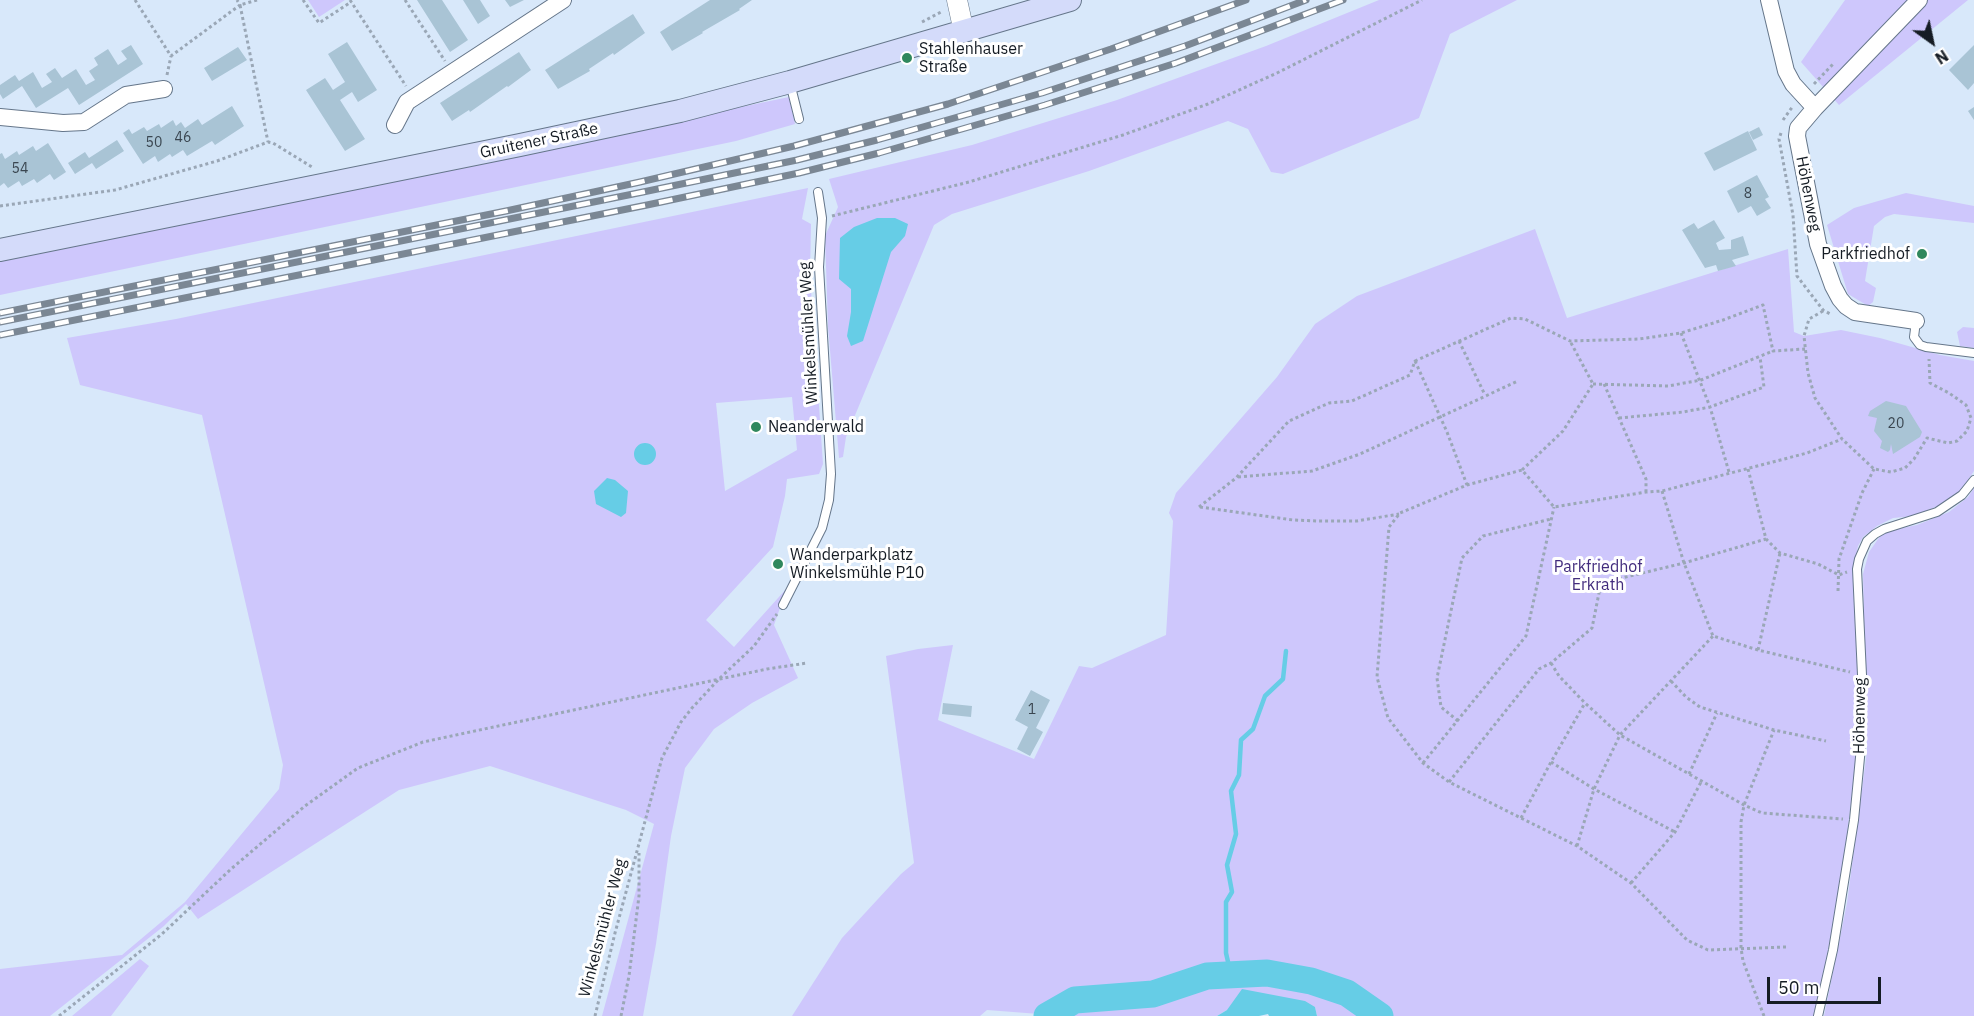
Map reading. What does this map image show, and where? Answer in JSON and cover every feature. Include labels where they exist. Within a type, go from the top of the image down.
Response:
[{"type":"main road","name":"Gruitener Straße","points":[[0,250],[680,111],[790,82],[1070,0]]},
{"type":"street","points":[[395,125],[407,102],[563,0]]},
{"type":"street","points":[[957,0],[964,32]]},
{"type":"street","points":[[1769,0],[1786,71],[1793,84],[1815,108]]},
{"type":"street","name":"Höhenweg","points":[[1840,299],[1818,244],[1797,136],[1798,128],[1919,0]]},
{"type":"street","points":[[0,117],[63,123],[84,122],[126,95],[164,89]]},
{"type":"street","points":[[1840,299],[1855,312],[1916,321]]},
{"type":"lane","points":[[790,82],[799,119]]},
{"type":"lane","name":"Winkelsmühler Weg","points":[[783,605],[822,528],[829,500],[831,474],[819,267],[822,218],[818,192]]},
{"type":"lane","points":[[1916,321],[1915,339],[1920,345],[1974,353]]},
{"type":"lane","name":"Höhenweg","points":[[1818,1016],[1833,950],[1854,820],[1861,747],[1862,675],[1857,569],[1862,549],[1867,541],[1884,529],[1937,512],[1962,495],[1974,480]]},
{"type":"path","points":[[135,0],[171,56],[240,5],[257,0]]},
{"type":"path","points":[[237,0],[240,5],[268,142]]},
{"type":"path","points":[[303,0],[319,23],[351,1],[413,98]]},
{"type":"path","points":[[405,0],[452,71]]},
{"type":"path","points":[[822,218],[969,182],[1123,135],[1208,104],[1248,86],[1422,0]]},
{"type":"path","points":[[1839,319],[1823,310],[1797,276],[1792,215],[1779,138],[1784,117],[1802,95],[1842,56]]},
{"type":"path","points":[[0,206],[115,190],[217,161],[268,142],[317,171]]},
{"type":"path","points":[[1840,299],[1809,319],[1804,336],[1808,373],[1815,398],[1842,439],[1874,469],[1891,472],[1905,468],[1914,459],[1927,438],[1948,443],[1957,441],[1967,431],[1971,418],[1966,405],[1930,383],[1930,348]]},
{"type":"path","points":[[1593,384],[1563,431],[1522,470],[1467,485],[1400,513],[1356,520],[1319,521],[1293,520],[1199,507],[1236,478],[1289,421],[1329,403],[1352,401],[1410,375],[1415,361],[1511,318],[1525,319],[1570,341],[1639,339],[1681,333],[1763,305],[1773,351]]},
{"type":"path","points":[[1681,333],[1695,371],[1701,380],[1729,473]]},
{"type":"path","points":[[1459,341],[1485,395]]},
{"type":"path","points":[[1570,341],[1593,384]]},
{"type":"path","points":[[1593,384],[1668,386],[1701,380],[1773,351],[1805,349]]},
{"type":"path","points":[[1619,418],[1710,407],[1764,387],[1760,357]]},
{"type":"path","points":[[1415,361],[1447,432],[1467,485]]},
{"type":"path","points":[[1236,478],[1312,471],[1360,454],[1518,381]]},
{"type":"path","points":[[1604,384],[1646,479],[1646,492]]},
{"type":"path","points":[[1554,507],[1662,491],[1807,453],[1842,439]]},
{"type":"path","points":[[1748,469],[1766,539],[1780,553],[1818,564],[1839,575],[1857,569]]},
{"type":"path","points":[[1838,591],[1839,559],[1862,493],[1874,469]]},
{"type":"path","points":[[1522,470],[1554,507]]},
{"type":"path","points":[[1662,491],[1684,563],[1713,636]]},
{"type":"path","points":[[1423,763],[1526,636],[1554,507]]},
{"type":"path","points":[[1400,513],[1389,527],[1377,677],[1388,718],[1423,763],[1449,782],[1577,846],[1631,883],[1687,940],[1708,950],[1786,947]]},
{"type":"path","points":[[1458,721],[1441,707],[1437,678],[1462,558],[1483,536],[1551,519]]},
{"type":"path","points":[[1449,782],[1539,669],[1551,663],[1592,628],[1600,583],[1684,563],[1766,539]]},
{"type":"path","points":[[1758,650],[1780,553]]},
{"type":"path","name":"Winkelsmühler Weg","points":[[596,1016],[615,933],[662,758],[681,722],[692,708],[754,646],[783,605]]},
{"type":"path","points":[[1713,636],[1758,650],[1862,675]]},
{"type":"path","points":[[1577,846],[1594,789],[1620,735],[1713,636]]},
{"type":"path","points":[[59,1016],[162,934],[231,869],[305,806],[358,768],[423,742],[719,679],[807,663]]},
{"type":"path","points":[[1551,663],[1559,676],[1620,735],[1744,805],[1762,813],[1854,820]]},
{"type":"path","points":[[1671,681],[1686,697],[1700,707],[1774,730],[1826,741]]},
{"type":"path","points":[[1521,818],[1585,703]]},
{"type":"path","points":[[1689,774],[1712,728],[1717,712]]},
{"type":"path","points":[[1764,1016],[1743,961],[1741,948],[1741,822],[1744,805],[1774,730]]},
{"type":"path","points":[[1551,762],[1594,789],[1675,832]]},
{"type":"path","points":[[1631,883],[1675,832],[1702,781]]},
{"type":"path","name":"Winkelsmühler Weg","points":[[621,1016],[629,976],[639,896],[639,849]]},
{"type":"green space","points":[[308,0],[345,0],[319,17]]},
{"type":"green space","points":[[1379,0],[1517,0],[1450,34],[1419,118],[1283,174],[1271,172],[1248,129],[1228,121],[1089,171],[952,214],[934,225],[846,437],[843,457],[839,458],[828,326],[825,236],[838,207],[829,179],[972,145],[1117,100],[1266,46]]},
{"type":"green space","points":[[1845,0],[1968,0],[1839,105],[1801,62]]},
{"type":"green space","points":[[789,97],[795,124],[736,141],[0,295],[0,258],[309,197]]},
{"type":"green space","points":[[808,188],[802,219],[811,224],[810,275],[823,464],[819,474],[787,479],[773,547],[706,620],[734,647],[787,588],[774,625],[798,678],[752,703],[714,729],[685,768],[671,836],[643,1016],[602,1016],[654,824],[626,810],[490,766],[399,790],[198,919],[186,904],[164,926],[50,1016],[0,1016],[0,969],[122,955],[185,902],[279,789],[283,765],[202,415],[80,385],[67,338],[176,319]],"holes":[[[792,397],[797,450],[725,491],[716,403]]]},
{"type":"green space","points":[[1906,193],[1974,206],[1974,223],[1894,214],[1885,217],[1874,226],[1865,281],[1876,288],[1873,302],[1868,306],[1848,294],[1827,225],[1854,208]]},
{"type":"green space","name":"Parkfriedhof Erkrath","points":[[1535,229],[1567,318],[1788,249],[1794,332],[1804,336],[1841,330],[1940,355],[1974,361],[1974,471],[1960,491],[1940,505],[1914,516],[1893,518],[1877,526],[1863,537],[1858,546],[1854,567],[1858,692],[1855,770],[1840,890],[1815,1016],[1317,1016],[1315,1007],[1227,1010],[1217,1016],[1041,1016],[987,1010],[980,1016],[792,1016],[842,938],[914,863],[886,656],[953,645],[938,720],[1034,759],[1079,666],[1092,668],[1166,635],[1173,521],[1169,513],[1176,493],[1277,377],[1315,324],[1357,296]]},
{"type":"green space","points":[[1963,327],[1974,328],[1974,348],[1960,346],[1957,332]]},
{"type":"green space","points":[[1974,488],[1974,1016],[1824,1016],[1847,903],[1867,751],[1863,574],[1869,552],[1883,532],[1917,525],[1949,512],[1968,497]]},
{"type":"green space","points":[[140,959],[149,966],[111,1016],[72,1016]]},
{"type":"water","points":[[877,218],[895,218],[908,224],[905,236],[891,252],[863,341],[851,346],[847,336],[851,312],[851,289],[839,279],[840,238],[854,227]]},
{"type":"water","points":[[645,443],[653,446],[656,454],[653,462],[645,465],[637,462],[634,454],[637,446]]},
{"type":"water","points":[[607,478],[615,480],[628,491],[626,513],[621,517],[596,504],[594,491]]},
{"type":"water","points":[[1242,989],[1305,1001],[1315,1007],[1317,1016],[1269,1016],[1268,1014],[1217,1016],[1227,1010]]},
{"type":"building","points":[[417,0],[442,0],[468,40],[450,52]]},
{"type":"building","points":[[463,0],[480,0],[490,16],[478,24]]},
{"type":"building","points":[[505,0],[524,0],[510,7]]},
{"type":"building","points":[[710,0],[752,0],[740,10],[672,51],[660,32]]},
{"type":"building","points":[[633,14],[645,33],[589,69],[590,71],[558,89],[545,70]]},
{"type":"building","points":[[347,42],[377,90],[358,102],[352,92],[340,100],[365,139],[345,151],[306,90],[325,78],[333,90],[345,82],[328,54]]},
{"type":"building","points":[[131,45],[143,64],[79,105],[68,88],[36,108],[22,86],[3,99],[0,94],[0,85],[15,75],[19,81],[33,72],[42,88],[52,82],[46,74],[55,68],[62,78],[76,69],[86,85],[95,80],[89,71],[98,65],[94,58],[108,49],[118,65],[127,59],[121,51]]},
{"type":"building","points":[[1974,45],[1974,83],[1968,90],[1949,70]]},
{"type":"building","points":[[238,47],[247,60],[212,81],[204,68]]},
{"type":"building","points":[[519,52],[531,70],[470,112],[469,110],[452,121],[440,103]]},
{"type":"building","points":[[232,106],[244,126],[215,145],[212,141],[187,156],[183,150],[172,157],[170,154],[158,162],[155,156],[143,164],[123,133],[129,129],[132,134],[144,127],[147,131],[159,124],[161,128],[173,120],[176,126],[181,122],[185,128],[198,119],[202,125]]},
{"type":"building","points":[[1974,107],[1974,120],[1968,111]]},
{"type":"building","points":[[1759,127],[1763,135],[1753,140],[1749,132]]},
{"type":"building","points":[[1748,131],[1757,150],[1714,171],[1704,153]]},
{"type":"building","points":[[117,140],[124,151],[96,169],[92,163],[75,174],[68,163],[85,152],[89,158]]},
{"type":"building","points":[[48,143],[66,172],[54,180],[50,174],[37,183],[34,179],[22,186],[19,181],[8,188],[4,183],[0,186],[0,154],[2,153],[5,159],[17,151],[19,155],[33,146],[36,151]]},
{"type":"building","points":[[1757,175],[1769,197],[1765,199],[1771,208],[1757,216],[1751,206],[1738,213],[1727,191]]},
{"type":"building","points":[[1714,220],[1725,238],[1716,243],[1719,250],[1731,249],[1731,240],[1743,236],[1749,255],[1732,260],[1736,266],[1718,271],[1716,265],[1705,268],[1682,230],[1694,223],[1698,229]]},
{"type":"building","points":[[1886,401],[1906,406],[1922,432],[1920,437],[1893,454],[1891,444],[1888,452],[1880,448],[1882,441],[1874,431],[1877,418],[1868,416],[1870,411]]},
{"type":"building","points":[[1031,690],[1050,700],[1036,728],[1043,732],[1030,756],[1017,749],[1028,727],[1015,720]]},
{"type":"building","points":[[943,703],[972,706],[971,717],[942,714]]},
{"type":"waterway","points":[[1231,975],[1226,953],[1226,902],[1232,892],[1227,865],[1236,834],[1231,791],[1239,775],[1241,740],[1253,729],[1265,696],[1283,679],[1286,651]]},
{"type":"waterway","points":[[1047,1016],[1075,1000],[1153,994],[1207,976],[1267,973],[1311,981],[1347,993],[1380,1016]]},
{"type":"railway","points":[[0,313],[506,211],[794,146],[948,104],[1246,0]]},
{"type":"railway","points":[[0,322],[797,160],[877,140],[1042,93],[1185,46],[1306,0]]},
{"type":"railway","points":[[0,335],[799,173],[879,153],[1045,105],[1176,63],[1343,0]]},
{"type":"place","name":"Stahlenhauser Straße","points":[[907,58]]},
{"type":"place","name":"Parkfriedhof","points":[[1922,254]]},
{"type":"place","name":"Neanderwald","points":[[756,427]]},
{"type":"place","name":"Wanderparkplatz Winkelsmühle P10","points":[[778,564]]}]
